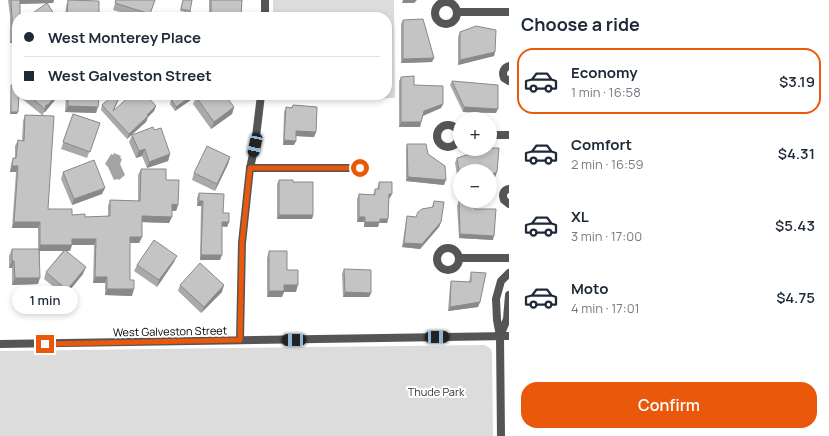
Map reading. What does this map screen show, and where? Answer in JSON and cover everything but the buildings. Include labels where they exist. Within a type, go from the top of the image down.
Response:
[{"type":"street","points":[[265,0],[265,12]]},
{"type":"street","points":[[457,12],[509,12]]},
{"type":"street","points":[[509,66],[505,68],[503,73],[504,78],[509,81]]},
{"type":"street","points":[[240,340],[242,243],[260,100]]},
{"type":"street","points":[[497,135],[509,135]]},
{"type":"street","points":[[250,168],[360,168]]},
{"type":"street","points":[[509,189],[505,191],[503,195],[504,200],[509,204]]},
{"type":"street","points":[[459,258],[509,258]]},
{"type":"street","points":[[501,436],[500,336],[497,320],[496,299],[501,281],[509,273]]},
{"type":"street","points":[[496,299],[508,298],[507,319],[500,336]]},
{"type":"street","name":"West Galveston Street","points":[[0,344],[509,336]]},
{"type":"green space","points":[[273,0],[394,0],[395,98],[392,98],[392,12],[273,12]]},
{"type":"green space","name":"Thude Park","points":[[485,345],[491,349],[492,353],[493,436],[0,436],[0,351]]},
{"type":"shaded area","points":[[114,153],[121,156],[120,158],[122,159],[120,164],[125,175],[119,180],[114,180],[105,164],[111,154],[113,155]]},
{"type":"route","points":[[45,344],[240,340],[242,243],[250,168],[360,168]]}]
